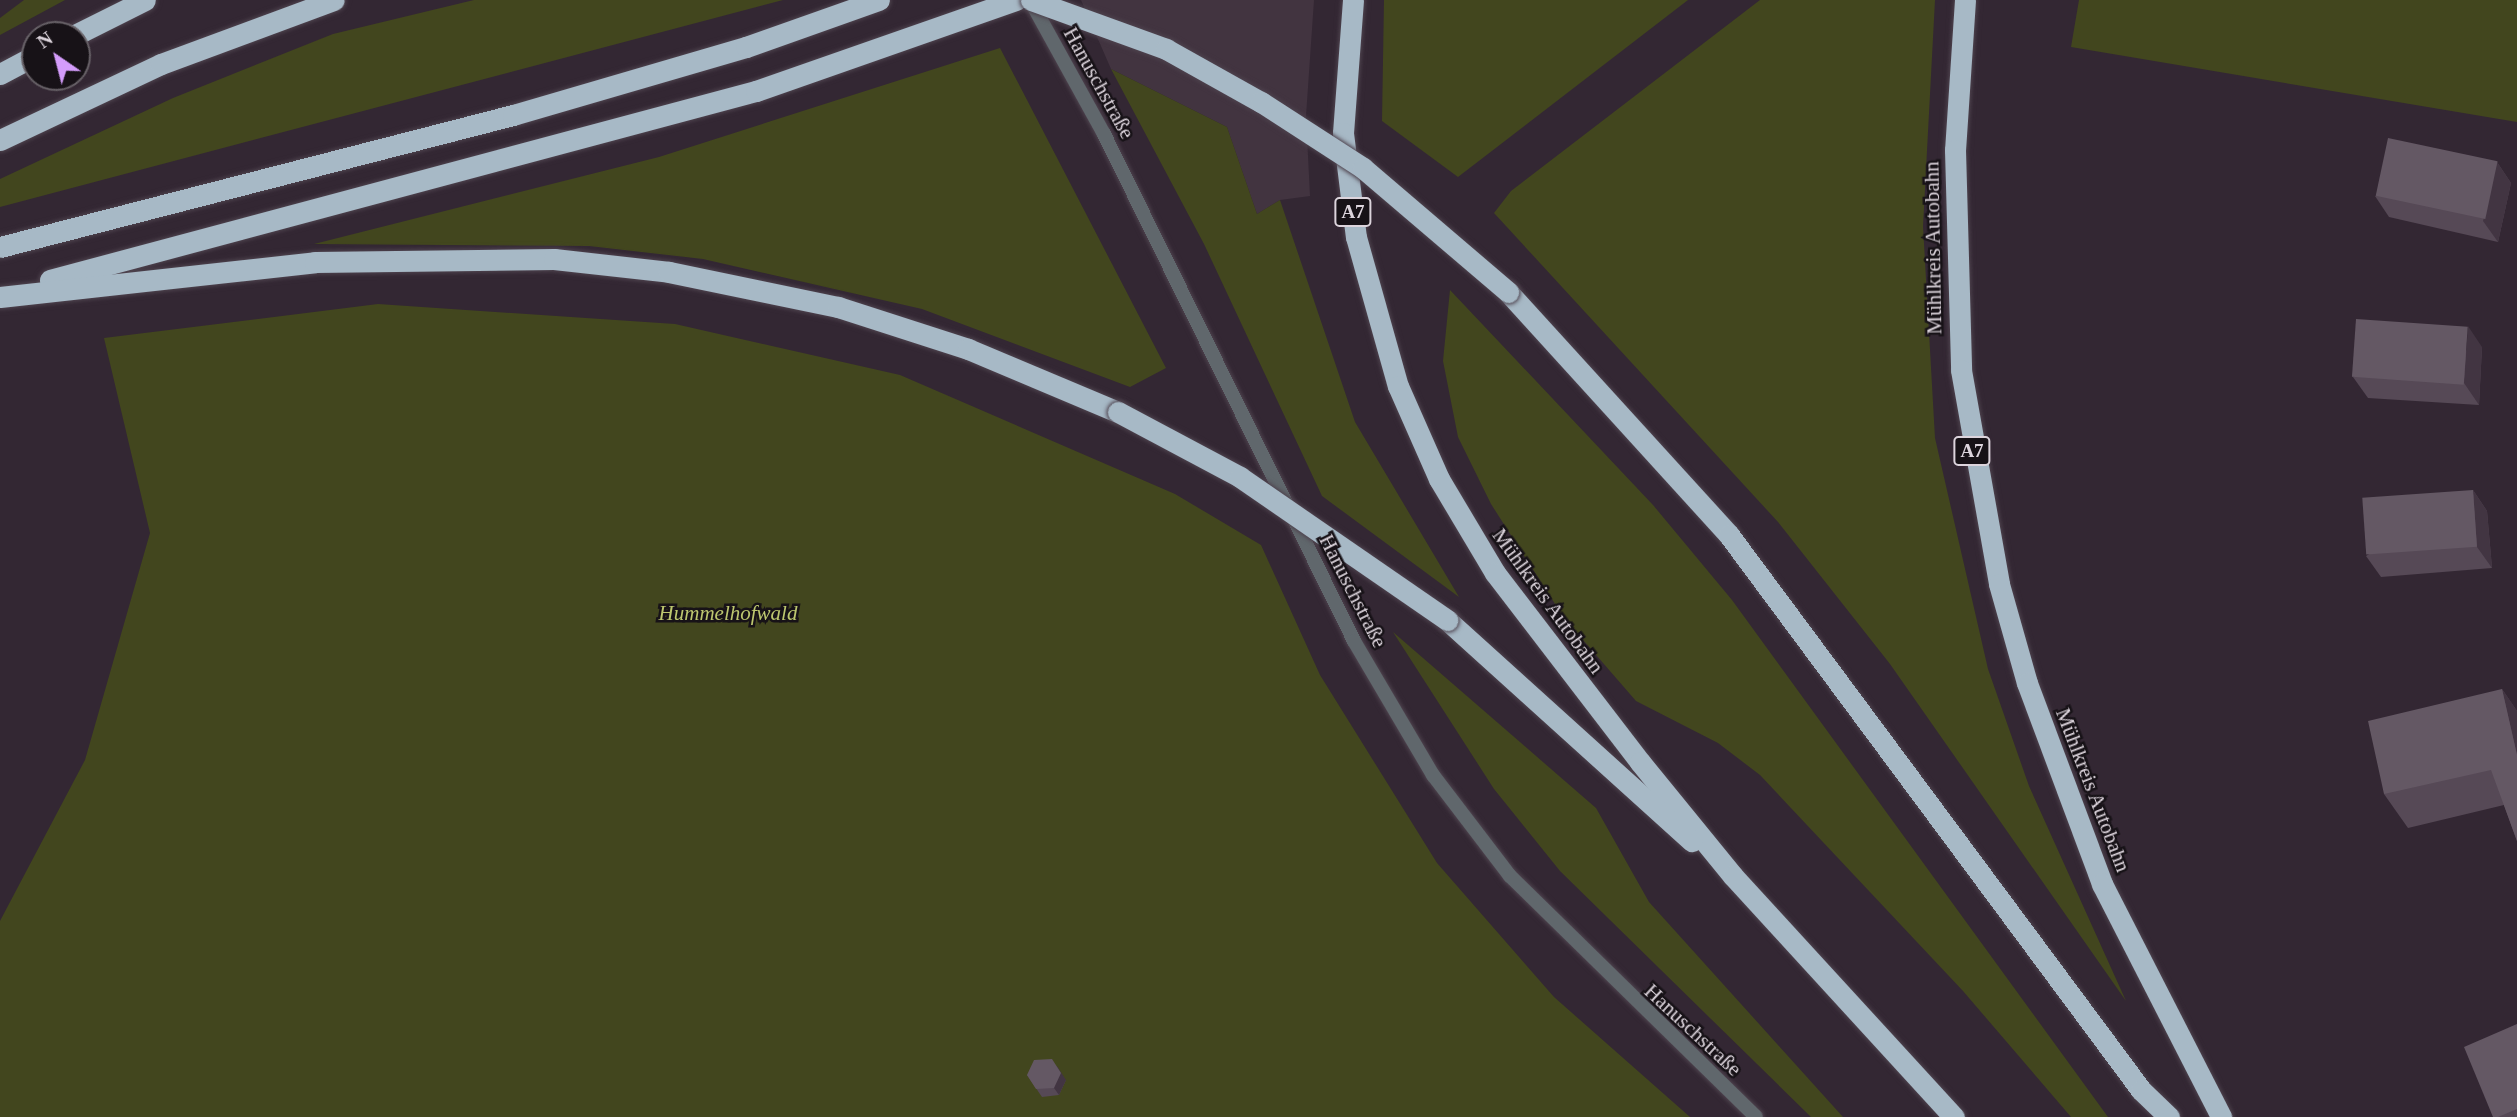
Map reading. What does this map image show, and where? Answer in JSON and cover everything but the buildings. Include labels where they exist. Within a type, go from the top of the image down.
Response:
[{"type":"highway","points":[[91,27],[145,0]]},
{"type":"highway","points":[[0,141],[161,64],[334,0]]},
{"type":"highway","points":[[0,247],[279,177],[746,47],[879,0]]},
{"type":"highway","points":[[0,295],[756,91],[1016,0]]},
{"type":"highway","points":[[1030,0],[1166,49],[1261,102],[1363,168],[1508,292],[1730,535],[2141,1090],[2169,1117]]},
{"type":"highway","name":"Mühlkreis Autobahn","points":[[1353,0],[1343,133],[1356,237],[1410,417],[1495,573],[1733,876],[1954,1117]]},
{"type":"highway","name":"Mühlkreis Autobahn","points":[[1965,0],[1955,150],[1961,370],[1999,584],[2027,684],[2102,884],[2221,1117]]},
{"type":"highway","points":[[0,74],[21,63]]},
{"type":"highway","points":[[0,295],[315,262],[554,259],[669,272],[838,307],[968,349],[1118,412],[1261,491],[1447,620],[1733,876]]},
{"type":"street","name":"Hanuschstraße","points":[[1030,0],[1110,146],[1354,641],[1433,775],[1536,904],[1756,1117]]},
{"type":"shaded area","points":[[1081,0],[1314,0],[1306,116],[1310,196],[1280,200],[1257,214],[1227,127],[1111,69]]},
{"type":"green space","points":[[24,0],[65,0],[26,21],[21,21],[21,24],[0,35],[0,18]]},
{"type":"green space","points":[[474,0],[783,0],[0,207],[0,179],[173,98],[333,34]]},
{"type":"green space","points":[[1384,0],[1688,0],[1458,177],[1382,121]]},
{"type":"green space","points":[[1760,0],[1935,0],[1923,226],[1935,438],[1988,669],[2029,786],[2126,1001],[1890,664],[1778,522],[1494,213],[1511,191]]},
{"type":"green space","points":[[2079,0],[2517,0],[2517,122],[2071,47]]},
{"type":"green space","points":[[1000,48],[1166,368],[1130,387],[922,309],[703,259],[589,246],[314,244],[659,157]]},
{"type":"green space","points":[[1111,69],[1227,127],[1257,214],[1280,200],[1355,422],[1459,597],[1322,496],[1204,244]]},
{"type":"green space","points":[[1450,290],[1653,505],[1732,600],[2108,1117],[2071,1117],[1963,991],[1760,775],[1718,743],[1636,701],[1564,618],[1491,504],[1458,437],[1443,361]]},
{"type":"green space","name":"Hummelhofwald","points":[[378,304],[675,324],[900,375],[1175,494],[1261,545],[1320,675],[1437,863],[1554,997],[1690,1117],[0,1117],[0,921],[85,760],[150,533],[104,338]]},
{"type":"green space","points":[[1393,632],[1596,808],[1649,902],[1843,1117],[1811,1117],[1560,871],[1494,789]]}]
